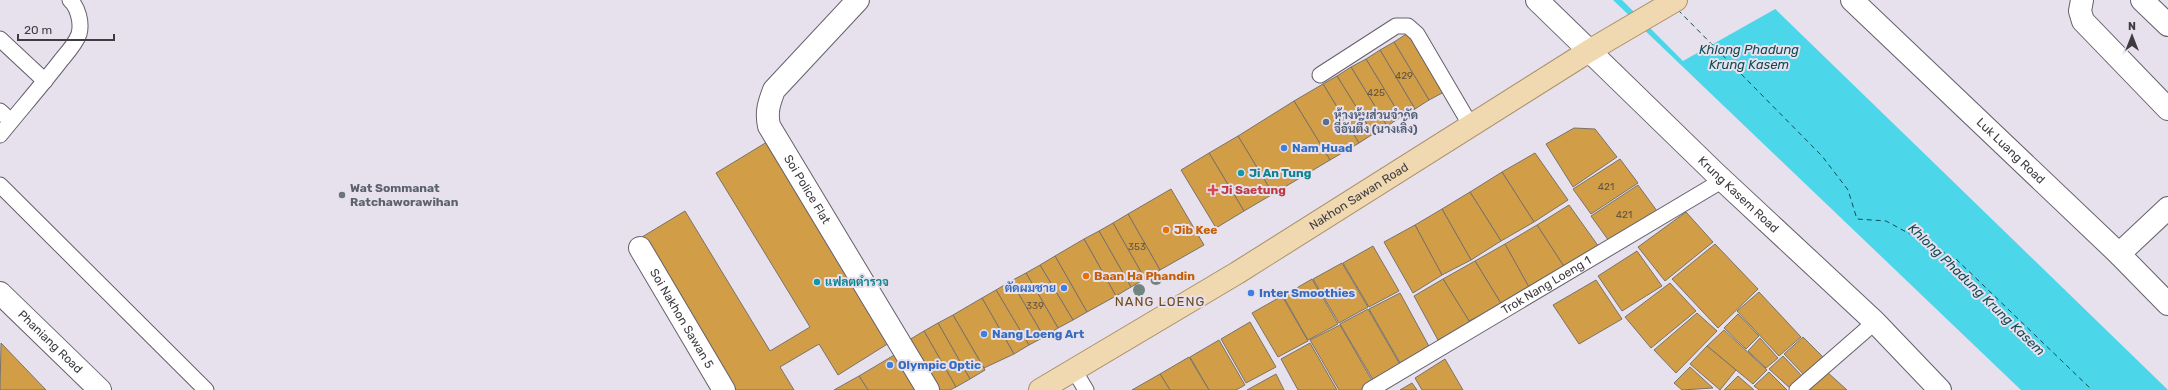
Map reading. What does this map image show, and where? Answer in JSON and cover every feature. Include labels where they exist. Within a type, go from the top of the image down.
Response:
[{"type":"main road","name":"Nakhon Sawan Road","points":[[1040,390],[1237,273],[1589,51],[1676,0]]},
{"type":"street","name":"Soi Police Flat","points":[[858,0],[774,90],[768,107],[767,118],[769,126],[928,390]]},
{"type":"street","name":"Krung Kasem Road","points":[[1537,0],[1723,180],[1875,322],[1940,390]]},
{"type":"street","name":"Luk Luang Road","points":[[1852,0],[2119,254],[2168,304]]},
{"type":"street","points":[[2082,0],[2080,11],[2083,21],[2168,109]]},
{"type":"street","points":[[2142,0],[2168,25]]},
{"type":"street","points":[[2119,254],[2168,208]]},
{"type":"street","name":"Soi Nakhon Sawan 5","points":[[640,248],[724,390]]},
{"type":"street","name":"Phaniang Road","points":[[0,293],[100,390]]},
{"type":"lane","points":[[0,135],[74,44],[79,33],[79,17],[75,5],[70,0]]},
{"type":"lane","points":[[1320,75],[1396,26],[1408,26],[1417,34],[1471,126]]},
{"type":"lane","points":[[0,39],[45,81]]},
{"type":"lane","points":[[0,111],[11,121]]},
{"type":"lane","name":"Trok Nang Loeng 1","points":[[1370,390],[1723,180]]},
{"type":"lane","points":[[0,186],[206,390]]},
{"type":"lane","points":[[1797,390],[1875,322]]},
{"type":"lane","points":[[1074,370],[1086,390]]},
{"type":"water","name":"Khlong Phadung Krung Kasem","points":[[1613,0],[1766,0],[2168,390],[2021,390]]},
{"type":"pier","points":[[1622,0],[1769,0],[1777,8],[1683,61]]},
{"type":"building","points":[[1408,33],[1444,92],[1429,100],[1394,42]]},
{"type":"building","points":[[1394,42],[1429,100],[1415,109],[1380,50]]},
{"type":"building","points":[[1380,50],[1415,109],[1401,117],[1366,59]]},
{"type":"building","points":[[1366,59],[1401,117],[1387,126],[1351,67]]},
{"type":"building","points":[[1351,67],[1387,126],[1373,134],[1337,76]]},
{"type":"building","points":[[1337,76],[1373,134],[1359,143],[1323,84]]},
{"type":"building","name":"ห้างหุ้นส่วนจำกัด จี่อันตึ๊ง (นางเลิ้ง)","points":[[1323,84],[1359,143],[1330,160],[1294,101]]},
{"type":"building","name":"Nam Huad","points":[[1294,101],[1330,160],[1273,194],[1238,136]]},
{"type":"building","points":[[1574,128],[1595,129],[1617,157],[1573,187],[1546,144]]},
{"type":"building","name":"Ji An Tung","points":[[1238,136],[1273,194],[1244,211],[1209,153]]},
{"type":"building","name":"แฟลตตำรวจ","points":[[767,142],[889,343],[838,375],[819,344],[780,367],[794,390],[736,390],[642,237],[685,211],[770,351],[810,327],[716,173]]},
{"type":"building","name":"Ji Saetung","points":[[1209,153],[1244,211],[1216,228],[1181,170]]},
{"type":"building","points":[[1535,153],[1568,200],[1534,222],[1502,172]]},
{"type":"building","points":[[1620,159],[1638,183],[1591,214],[1573,189]]},
{"type":"building","points":[[1502,172],[1534,222],[1501,241],[1470,192]]},
{"type":"building","points":[[1638,185],[1657,211],[1609,241],[1591,216]]},
{"type":"building","name":"Jib Kee","points":[[1171,189],[1204,245],[1160,270],[1128,214]]},
{"type":"building","points":[[1470,192],[1501,241],[1471,260],[1442,209]]},
{"type":"building","points":[[1569,205],[1599,247],[1565,268],[1537,225]]},
{"type":"building","points":[[1442,209],[1471,260],[1442,275],[1415,225]]},
{"type":"building","points":[[1686,212],[1713,242],[1665,281],[1638,247]]},
{"type":"building","points":[[1128,214],[1160,270],[1145,279],[1113,223]]},
{"type":"building","points":[[1113,223],[1145,279],[1131,287],[1099,231]]},
{"type":"building","points":[[1415,225],[1442,275],[1413,293],[1384,242]]},
{"type":"building","points":[[1537,225],[1565,268],[1530,289],[1505,244]]},
{"type":"building","points":[[1099,231],[1131,287],[1116,296],[1084,239]]},
{"type":"building","name":"Baan Ha Phandin","points":[[1084,239],[1116,296],[1087,312],[1055,256]]},
{"type":"building","points":[[1505,244],[1530,289],[1502,305],[1475,261]]},
{"type":"building","points":[[1715,244],[1758,289],[1718,328],[1672,279]]},
{"type":"building","points":[[1373,246],[1399,291],[1369,307],[1343,263]]},
{"type":"building","points":[[1637,251],[1662,286],[1622,311],[1598,276]]},
{"type":"building","name":"ตัดผมชาย","points":[[1055,256],[1087,312],[1073,320],[1040,265]]},
{"type":"building","points":[[1475,261],[1502,305],[1469,321],[1443,279]]},
{"type":"building","points":[[1342,263],[1368,307],[1339,323],[1313,279]]},
{"type":"building","points":[[1040,265],[1073,320],[1058,328],[1026,273]]},
{"type":"building","points":[[1026,273],[1058,328],[1044,337],[1011,281]]},
{"type":"building","points":[[1312,279],[1338,324],[1308,340],[1283,296]]},
{"type":"building","points":[[1443,279],[1471,324],[1438,340],[1414,296]]},
{"type":"building","points":[[1596,280],[1622,319],[1579,344],[1553,305]]},
{"type":"building","points":[[1011,281],[1044,337],[1029,345],[996,290]]},
{"type":"building","points":[[1670,283],[1696,311],[1651,348],[1625,317]]},
{"type":"building","points":[[996,290],[1029,345],[1014,354],[982,298]]},
{"type":"building","points":[[1759,292],[1801,337],[1779,356],[1737,311]]},
{"type":"building","points":[[1400,293],[1431,350],[1403,368],[1369,309]]},
{"type":"building","points":[[1282,296],[1308,341],[1278,357],[1252,313]]},
{"type":"building","name":"Nang Loeng Art","points":[[982,298],[1014,354],[984,368],[953,315]]},
{"type":"building","points":[[1368,309],[1402,368],[1375,383],[1340,324]]},
{"type":"building","points":[[1697,313],[1717,331],[1676,373],[1654,350]]},
{"type":"building","points":[[1738,314],[1759,336],[1746,349],[1724,328]]},
{"type":"building","points":[[953,315],[985,370],[970,379],[938,323]]},
{"type":"building","points":[[1250,322],[1276,367],[1246,383],[1221,339]]},
{"type":"building","points":[[938,323],[970,379],[956,387],[924,331]]},
{"type":"building","points":[[1340,325],[1374,384],[1364,390],[1339,390],[1310,340]]},
{"type":"building","points":[[1724,330],[1767,370],[1753,384],[1707,346]]},
{"type":"building","points":[[924,331],[956,387],[950,390],[938,390],[909,340]]},
{"type":"building","points":[[1803,337],[1826,360],[1807,378],[1784,354]]},
{"type":"building","points":[[1760,338],[1778,358],[1766,368],[1748,351]]},
{"type":"building","points":[[1219,340],[1245,385],[1236,390],[1209,390],[1190,357]]},
{"type":"building","points":[[1,343],[46,390],[0,390]]},
{"type":"building","points":[[1310,343],[1337,390],[1298,390],[1281,359]]},
{"type":"building","points":[[1707,346],[1736,370],[1720,390],[1690,364]]},
{"type":"building","name":"Olympic Optic","points":[[896,354],[916,390],[868,390],[859,376]]},
{"type":"building","points":[[1783,356],[1805,379],[1792,390],[1769,369]]},
{"type":"building","points":[[1189,357],[1209,390],[1170,390],[1160,374]]},
{"type":"building","points":[[1445,359],[1463,390],[1422,390],[1415,378]]},
{"type":"building","points":[[1690,367],[1713,388],[1682,390],[1674,383]]},
{"type":"building","points":[[1826,371],[1847,390],[1807,390]]},
{"type":"building","points":[[1769,372],[1787,390],[1759,390],[1754,386]]},
{"type":"building","points":[[1160,374],[1170,390],[1132,390]]},
{"type":"building","points":[[1276,374],[1284,390],[1247,390]]},
{"type":"building","points":[[859,376],[868,390],[834,390]]},
{"type":"building","points":[[1738,376],[1754,390],[1724,390]]},
{"type":"building","points":[[1412,383],[1417,390],[1400,390]]},
{"type":"ferry route","points":[[1678,10],[1822,156],[1848,190],[1857,219],[1886,221],[1956,259],[2092,390]]},
{"type":"place","name":"ห้างหุ้นส่วนจำกัด จี่อันตึ๊ง (นางเลิ้ง)","points":[[1326,122]]},
{"type":"place","name":"Nam Huad","points":[[1284,148]]},
{"type":"place","name":"Ji An Tung","points":[[1241,173]]},
{"type":"place","name":"Ji Saetung","points":[[1213,190]]},
{"type":"place","name":"Wat Sommanat Ratchaworawihan","points":[[342,195]]},
{"type":"place","name":"Jib Kee","points":[[1166,230]]},
{"type":"place","name":"Baan Ha Phandin","points":[[1086,276]]},
{"type":"place","name":"แฟลตตำรวจ","points":[[817,282]]},
{"type":"place","name":"ตัดผมชาย","points":[[1064,288]]},
{"type":"place","name":"Inter Smoothies","points":[[1251,293]]},
{"type":"place","name":"Nang Loeng Art","points":[[984,334]]},
{"type":"place","name":"Olympic Optic","points":[[890,365]]},
{"type":"district","name":"NANG LOENG","points":[[1160,301]]}]
